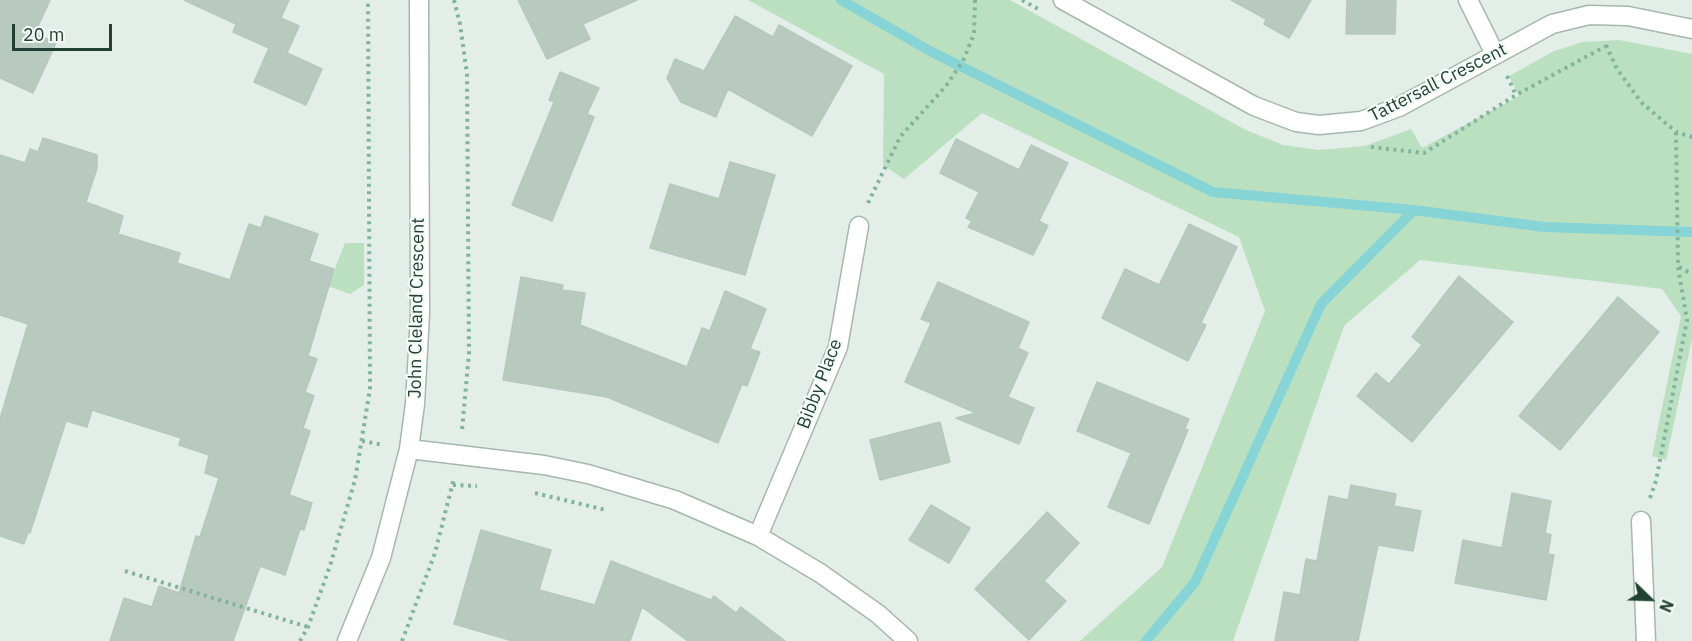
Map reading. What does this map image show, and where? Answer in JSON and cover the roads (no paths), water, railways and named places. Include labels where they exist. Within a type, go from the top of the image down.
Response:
[{"type":"street","name":"John Cleland Crescent","points":[[347,641],[381,558],[409,449],[415,404],[420,314],[418,0]]},
{"type":"street","name":"Tattersall Crescent","points":[[1063,0],[1254,106],[1296,122],[1318,125],[1361,121],[1399,107],[1552,24],[1600,15],[1628,16],[1692,29]]},
{"type":"street","points":[[1468,0],[1495,54]]},
{"type":"street","name":"Bibby Place","points":[[758,536],[838,347],[859,226]]},
{"type":"street","points":[[409,449],[544,465],[588,474],[675,500],[758,536],[820,573],[878,614],[908,641]]},
{"type":"street","points":[[1641,521],[1646,641]]},
{"type":"waterway","points":[[841,0],[930,51],[1213,192],[1414,210]]},
{"type":"waterway","points":[[1146,641],[1195,582],[1321,304],[1414,210],[1544,227],[1692,232]]}]
